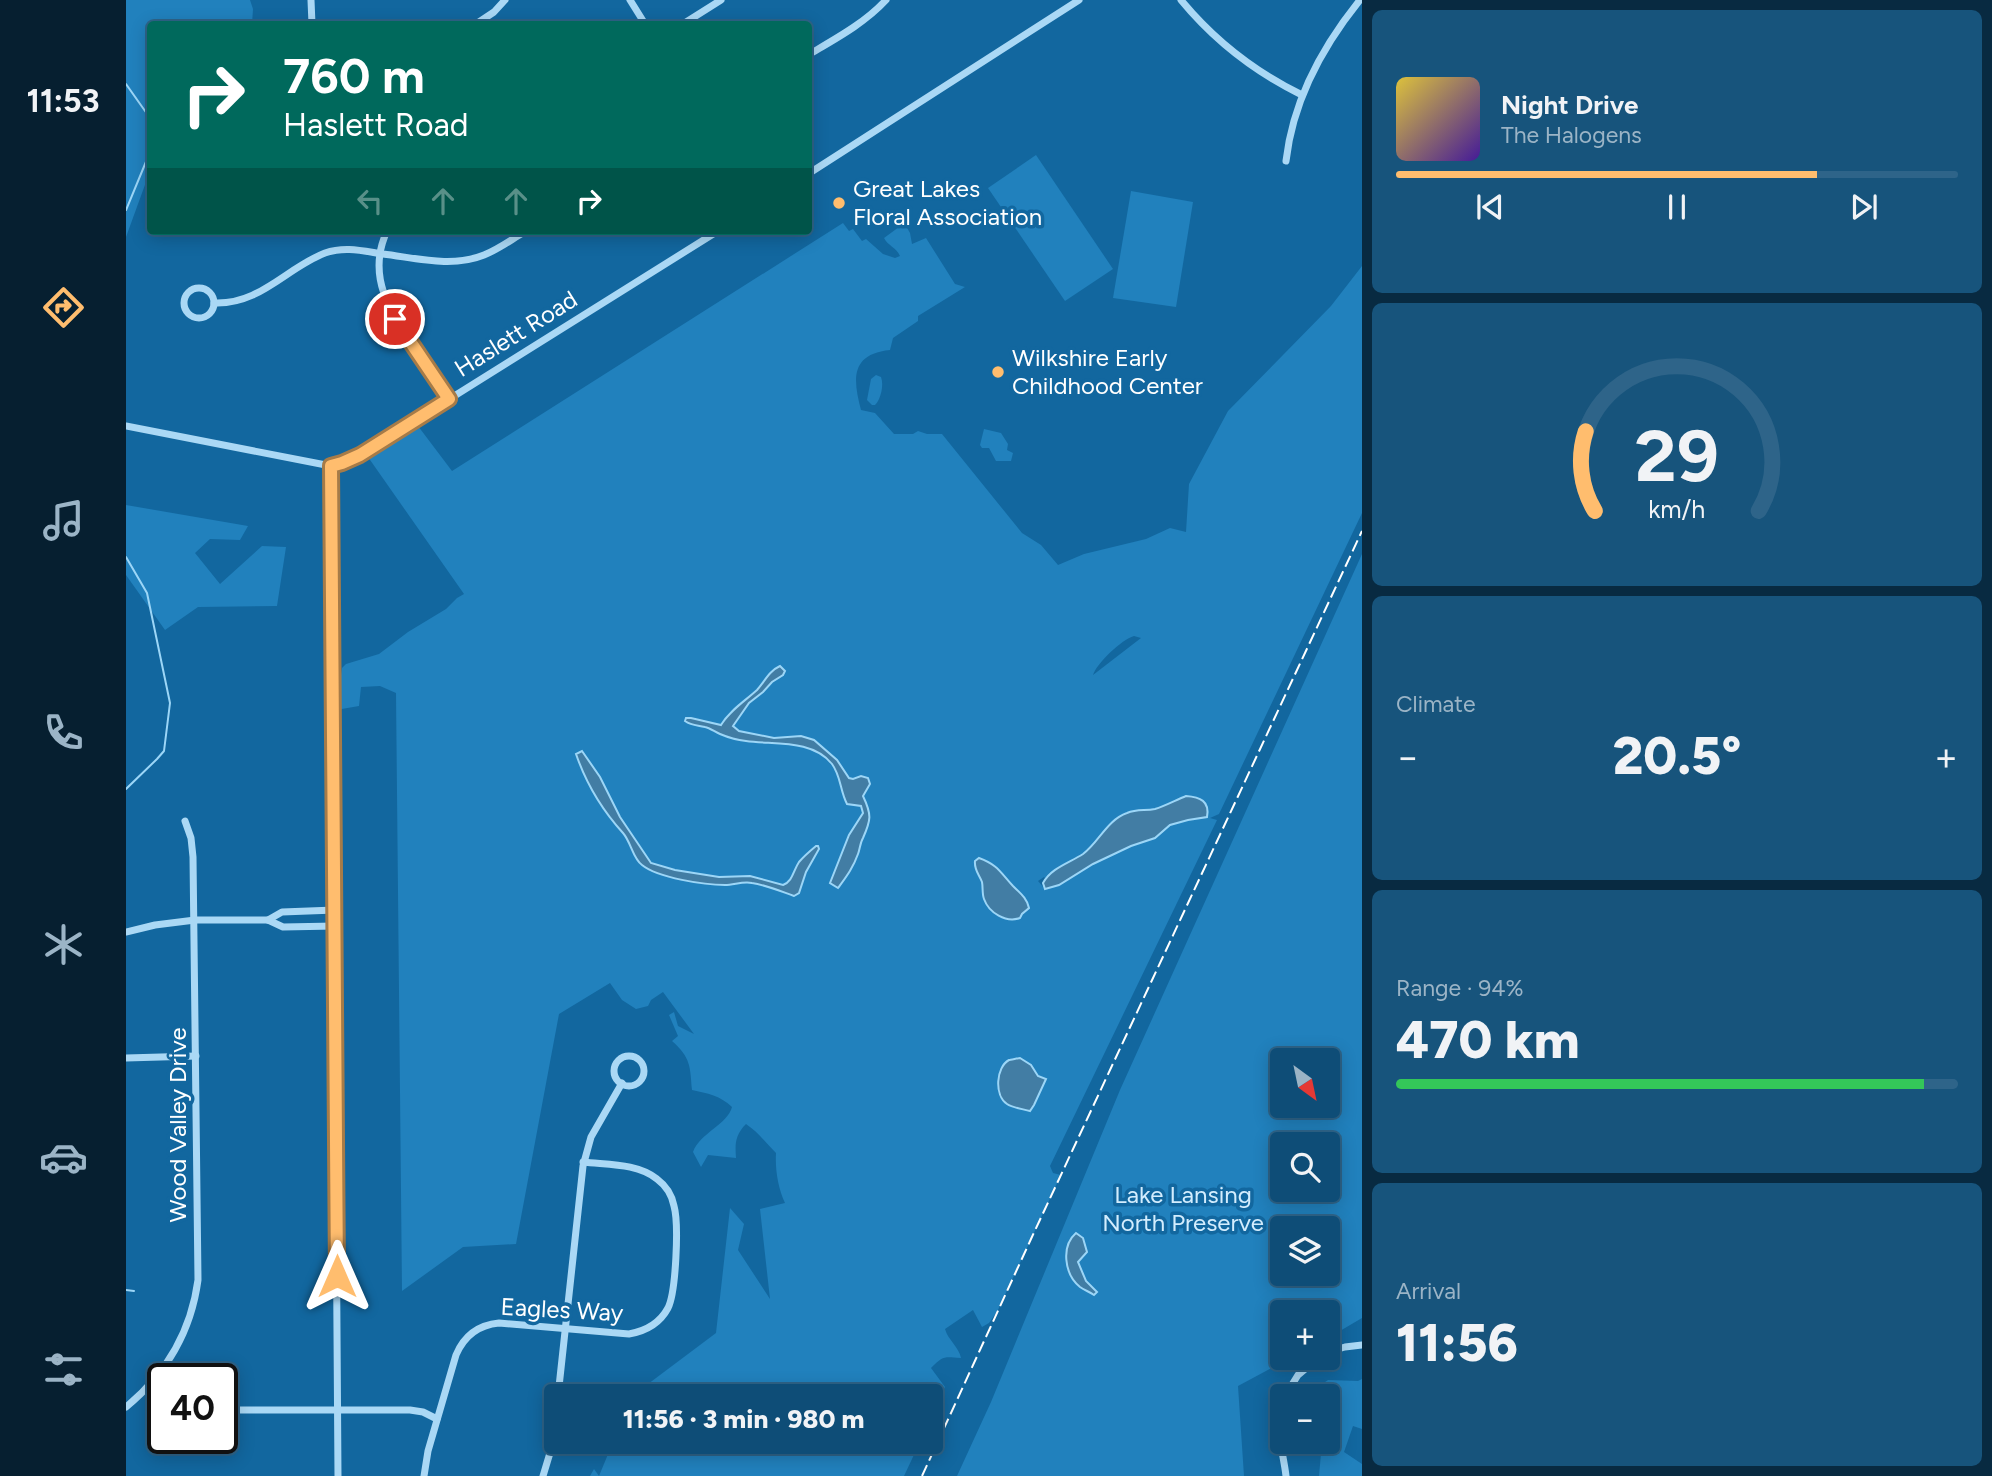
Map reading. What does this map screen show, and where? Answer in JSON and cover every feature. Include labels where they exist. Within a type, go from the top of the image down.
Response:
[{"type":"street","points":[[311,0],[312,21]]},
{"type":"street","points":[[480,21],[505,0]]},
{"type":"street","points":[[630,0],[643,21]]},
{"type":"street","points":[[688,21],[720,0]]},
{"type":"street","points":[[812,52],[872,13],[886,0]]},
{"type":"street","points":[[812,171],[1079,0]]},
{"type":"street","points":[[1181,0],[1210,32],[1234,53],[1271,79],[1302,95]]},
{"type":"street","points":[[1286,161],[1289,134],[1302,95],[1325,49],[1360,0]]},
{"type":"street","points":[[386,235],[380,253],[379,270],[389,309],[449,399]]},
{"type":"street","points":[[214,303],[253,296],[324,254],[340,250],[356,249],[433,260],[462,261],[484,255],[519,235]]},
{"type":"street","name":"Haslett Road","points":[[331,466],[360,455],[712,235]]},
{"type":"street","points":[[198,288],[209,292],[214,303],[210,314],[199,319],[188,315],[183,304],[187,293],[198,288]]},
{"type":"street","points":[[126,426],[331,466],[338,1476]]},
{"type":"street","name":"Wood Valley Drive","points":[[167,1363],[185,1331],[198,1280],[195,920],[193,857],[191,838],[185,821]]},
{"type":"street","points":[[268,920],[282,912],[335,910]]},
{"type":"street","points":[[126,932],[195,920],[268,920],[283,927],[335,926]]},
{"type":"street","points":[[126,1058],[196,1056]]},
{"type":"street","points":[[626,1056],[637,1058],[644,1067],[642,1078],[633,1085],[622,1083],[615,1074],[617,1063],[626,1056]]},
{"type":"street","points":[[559,1384],[583,1162],[591,1138],[622,1083]]},
{"type":"street","name":"Eagles Way","points":[[424,1476],[425,1461],[456,1355],[465,1339],[474,1331],[485,1325],[499,1323],[623,1335],[652,1326],[669,1304],[673,1291],[676,1212],[666,1188],[650,1174],[637,1169],[583,1162]]},
{"type":"street","points":[[1340,1348],[1362,1345]]},
{"type":"street","points":[[1293,1384],[1305,1370]]},
{"type":"street","name":"Wood Valley Drive","points":[[126,1407],[147,1387]]},
{"type":"street","points":[[238,1410],[410,1410],[423,1412],[437,1419]]},
{"type":"street","points":[[543,1476],[550,1454]]},
{"type":"street","points":[[1282,1454],[1286,1476]]},
{"type":"green space","points":[[126,0],[250,0],[252,21],[147,21],[147,179],[126,237]]},
{"type":"green space","points":[[1036,155],[1113,269],[1065,301],[988,188]]},
{"type":"green space","points":[[1131,191],[1193,202],[1176,307],[1113,298]]},
{"type":"green space","points":[[843,223],[849,231],[853,229],[862,241],[866,239],[883,254],[895,258],[900,256],[884,238],[899,227],[906,226],[912,244],[926,238],[955,284],[965,287],[918,316],[918,321],[893,338],[890,350],[877,352],[861,363],[856,379],[861,410],[875,413],[894,434],[913,434],[918,431],[942,434],[1022,533],[1041,545],[1058,565],[1084,554],[1146,539],[1170,528],[1186,532],[1189,484],[1228,411],[1331,306],[1362,266],[1362,513],[1219,814],[1210,818],[1217,820],[1050,1166],[1053,1173],[1061,1175],[998,1310],[989,1323],[982,1327],[973,1310],[945,1329],[961,1358],[944,1358],[931,1368],[943,1384],[648,1384],[716,1333],[730,1208],[744,1224],[738,1250],[770,1299],[760,1209],[785,1203],[780,1191],[776,1153],[746,1124],[736,1140],[736,1158],[708,1155],[701,1167],[693,1152],[701,1139],[725,1119],[732,1107],[718,1098],[692,1090],[688,1063],[683,1052],[672,1041],[678,1036],[669,1015],[674,1012],[678,1026],[694,1034],[663,992],[651,1000],[648,1006],[636,1009],[622,1000],[610,983],[559,1014],[516,1244],[463,1247],[402,1291],[396,693],[380,686],[361,687],[359,706],[336,710],[342,668],[346,664],[379,654],[464,594],[368,457],[418,426],[452,471]],"holes":[[[1134,636],[1141,638],[1093,675],[1110,652]],[[1116,853],[1059,885],[1045,889],[1038,881]]]},
{"type":"green space","points":[[876,375],[881,377],[882,388],[877,402],[872,405],[867,400],[871,379]]},
{"type":"green space","points":[[984,429],[1001,433],[1008,444],[1007,450],[1013,453],[1011,461],[996,461],[989,448],[982,448],[980,445]]},
{"type":"green space","points":[[126,505],[248,526],[240,540],[210,539],[195,553],[220,584],[262,546],[286,547],[277,606],[198,607],[165,630],[126,575]]},
{"type":"green space","name":"Lake Lansing North Preserve","points":[[1362,554],[1362,1318],[1340,1331],[1340,1300],[1270,1300],[1270,1369],[1238,1386],[1244,1476],[957,1476],[991,1402],[1120,1090]]},
{"type":"green space","points":[[1362,1379],[1362,1429],[1353,1426],[1344,1452],[1362,1464],[1362,1476],[1319,1476],[1321,1454],[1340,1454],[1340,1384],[1322,1384],[1328,1380]]},
{"type":"green space","points":[[608,1454],[914,1454],[904,1476],[599,1476]]},
{"type":"green space","points":[[594,1469],[599,1476],[590,1476]]},
{"type":"shaded area","points":[[780,666],[785,671],[783,675],[749,703],[733,726],[739,731],[774,738],[801,736],[814,740],[837,760],[849,778],[868,778],[870,784],[863,796],[869,813],[868,827],[854,864],[838,888],[830,883],[849,835],[863,813],[861,806],[847,804],[832,764],[814,750],[739,740],[685,721],[686,718],[691,718],[721,725],[757,690],[770,673]]},
{"type":"shaded area","points":[[582,751],[600,777],[620,817],[651,863],[719,877],[750,876],[783,885],[791,878],[801,860],[818,846],[799,893],[794,896],[749,883],[725,885],[694,882],[649,870],[636,859],[626,837],[590,786],[576,754]]},
{"type":"shaded area","points":[[1186,796],[1203,801],[1207,807],[1207,817],[1170,825],[1155,838],[1131,846],[1093,864],[1059,885],[1045,889],[1043,883],[1051,873],[1083,854],[1120,816],[1134,811],[1155,809]]},
{"type":"shaded area","points":[[979,858],[998,869],[1025,898],[1029,908],[1020,918],[1004,918],[986,904],[982,882],[975,867],[975,861]]},
{"type":"shaded area","points":[[1020,1058],[1031,1065],[1038,1076],[1046,1079],[1030,1111],[1007,1104],[998,1088],[1001,1069],[1009,1060]]},
{"type":"shaded area","points":[[1076,1233],[1083,1238],[1087,1252],[1078,1262],[1086,1281],[1097,1292],[1094,1295],[1080,1287],[1068,1268],[1066,1252]]},
{"type":"waterway","points":[[126,84],[147,114]]},
{"type":"waterway","points":[[126,210],[147,159]]},
{"type":"waterway","points":[[126,557],[147,593],[170,703],[164,751],[126,789]]},
{"type":"waterway","points":[[126,1290],[134,1291]]},
{"type":"railway","points":[[922,1476],[1362,531]]},
{"type":"place","name":"Great Lakes Floral Association","points":[[839,203]]},
{"type":"place","name":"Wilkshire Early Childhood Center","points":[[998,372]]},
{"type":"route","points":[[337,1276],[331,466],[360,455],[449,399],[395,319]]}]
